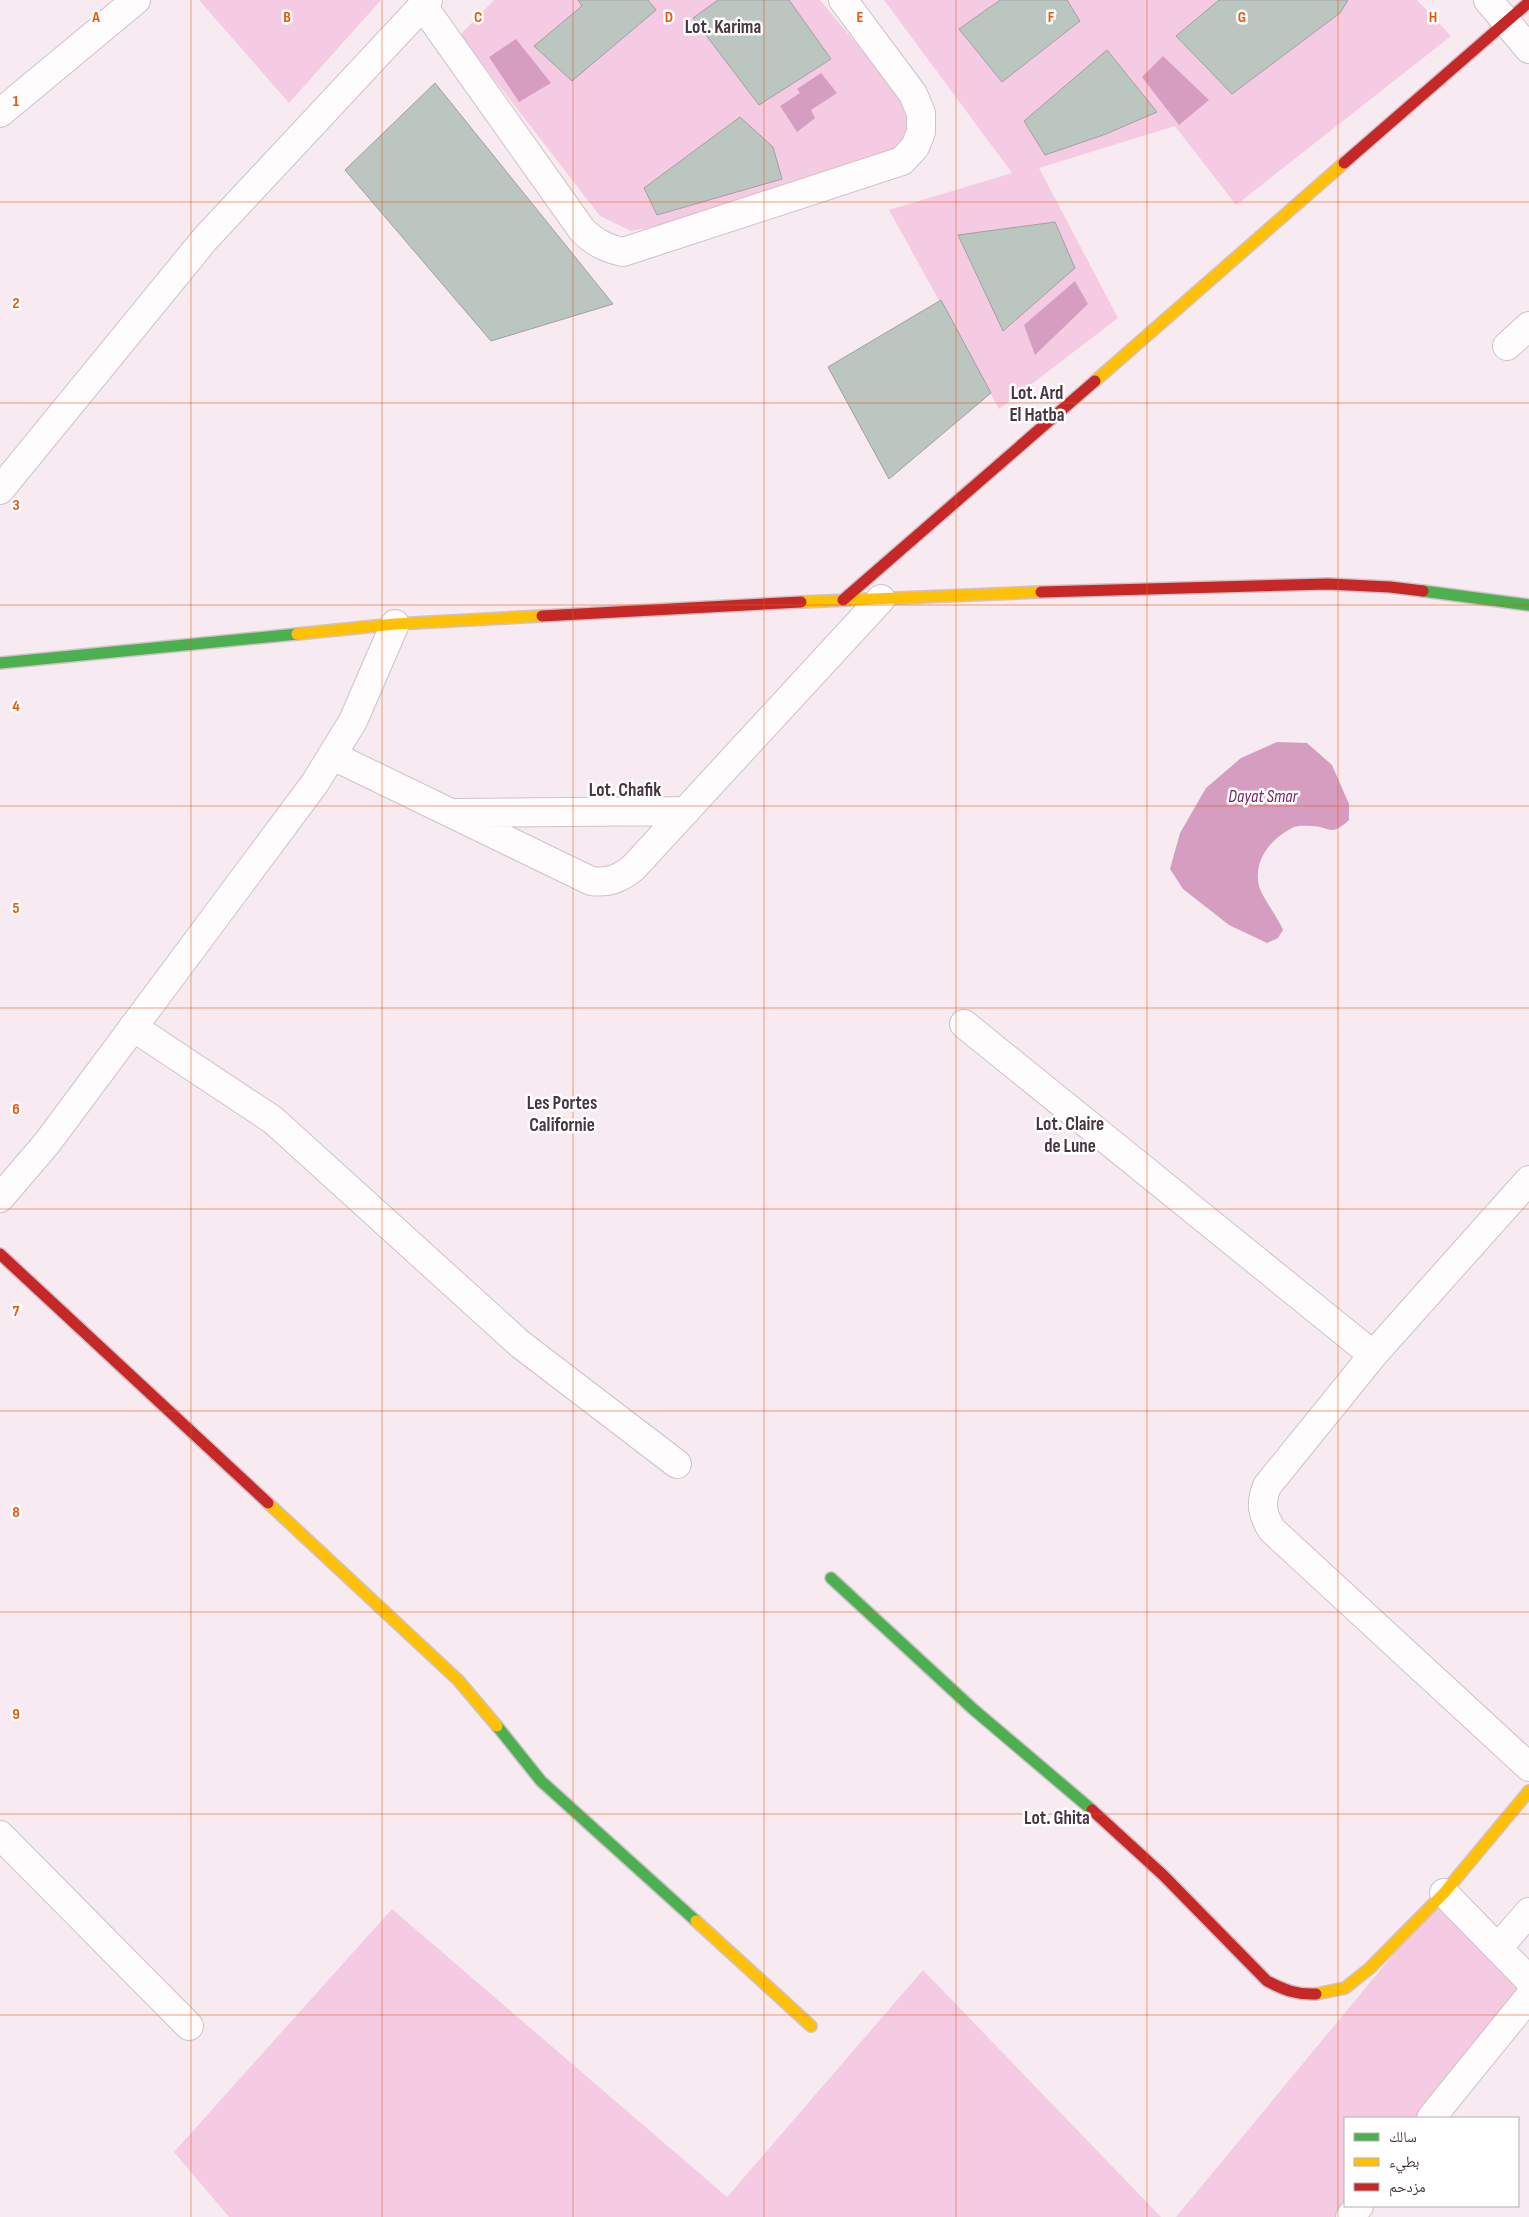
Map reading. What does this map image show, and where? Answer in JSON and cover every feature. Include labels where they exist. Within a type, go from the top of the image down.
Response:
[{"type":"street","points":[[0,113],[136,0]]},
{"type":"street","points":[[0,490],[205,239],[425,3],[582,230],[594,242],[608,249],[623,252],[902,161],[915,148],[921,132],[921,113],[913,94],[843,0]]},
{"type":"street","points":[[1488,0],[1529,49]]},
{"type":"street","points":[[842,600],[1529,2]]},
{"type":"street","points":[[1507,346],[1529,326]]},
{"type":"street","points":[[0,663],[395,624],[842,600],[1328,584],[1390,587],[1529,605]]},
{"type":"street","points":[[333,756],[591,881],[604,882],[619,878],[633,868],[881,599]]},
{"type":"street","points":[[0,1198],[47,1143],[295,812],[333,756],[353,721],[395,624]]},
{"type":"street","points":[[452,813],[686,811]]},
{"type":"street","points":[[964,1024],[1373,1355]]},
{"type":"street","points":[[133,1027],[274,1120],[520,1344],[677,1464]]},
{"type":"street","points":[[1529,1180],[1373,1355],[1267,1486],[1262,1505],[1264,1517],[1272,1530],[1529,1768]]},
{"type":"street","points":[[0,1254],[458,1680],[478,1700],[521,1760],[541,1781],[811,2026]]},
{"type":"street","points":[[831,1578],[973,1709],[1087,1805],[1156,1868],[1267,1981],[1286,1991],[1303,1995],[1324,1994],[1345,1988],[1370,1968],[1444,1893],[1529,1791]]},
{"type":"street","points":[[0,1835],[189,2026]]},
{"type":"street","points":[[1444,1893],[1529,1980]]},
{"type":"street","points":[[1498,1948],[1529,1912]]},
{"type":"street","points":[[1431,2117],[1529,1997]]},
{"type":"street","points":[[1350,2217],[1358,2207]]},
{"type":"shaded area","points":[[199,0],[381,0],[289,103]]},
{"type":"shaded area","points":[[494,0],[820,0],[904,101],[912,126],[902,145],[802,182],[654,227],[631,231],[600,216],[460,35]]},
{"type":"shaded area","points":[[884,0],[1417,0],[1451,36],[1236,205],[1175,126],[1039,168],[1118,318],[999,409],[889,210],[1012,173]]},
{"type":"shaded area","points":[[1444,1893],[1529,1980],[1432,2117],[1344,2117],[1344,2207],[1350,2217],[1176,2217]]},
{"type":"shaded area","points":[[392,1909],[727,2197],[923,1970],[1161,2217],[229,2217],[174,2152]]},
{"type":"water","points":[[516,39],[551,83],[519,102],[489,57]]},
{"type":"water","points":[[1163,56],[1209,100],[1179,125],[1142,77]]},
{"type":"water","points":[[821,73],[837,93],[811,110],[815,118],[797,132],[780,106],[800,93],[797,89]]},
{"type":"water","points":[[1075,281],[1088,304],[1035,355],[1024,325]]},
{"type":"water","name":"Dayat Smar","points":[[1277,742],[1307,743],[1332,765],[1349,804],[1349,820],[1334,830],[1317,826],[1294,827],[1277,838],[1265,852],[1259,868],[1259,886],[1283,930],[1278,938],[1267,943],[1229,925],[1183,889],[1170,869],[1180,833],[1206,788],[1241,758]]},
{"type":"building","points":[[578,0],[648,0],[656,10],[572,81],[534,46],[582,6]]},
{"type":"building","points":[[718,0],[789,0],[831,59],[759,105],[693,18]]},
{"type":"building","points":[[1000,0],[1067,0],[1080,21],[1002,82],[959,29]]},
{"type":"building","points":[[1219,0],[1348,0],[1340,13],[1232,94],[1176,36]]},
{"type":"building","points":[[1107,50],[1157,112],[1106,134],[1045,155],[1024,121]]},
{"type":"building","points":[[435,83],[613,304],[491,341],[345,170]]},
{"type":"building","points":[[740,117],[773,147],[782,179],[657,215],[644,188]]},
{"type":"building","points":[[1055,222],[1075,268],[1003,331],[958,235]]},
{"type":"building","points":[[941,300],[991,393],[889,479],[828,367]]},
{"type":"traffic: fast","points":[[1423,591],[1529,605]]},
{"type":"traffic: fast","points":[[0,663],[297,634]]},
{"type":"traffic: fast","points":[[831,1578],[973,1709],[1092,1810]]},
{"type":"traffic: fast","points":[[497,1726],[541,1781],[696,1921]]},
{"type":"traffic: slow","points":[[1095,381],[1344,163]]},
{"type":"traffic: slow","points":[[801,602],[1041,592]]},
{"type":"traffic: slow","points":[[297,634],[395,624],[542,616]]},
{"type":"traffic: slow","points":[[268,1503],[458,1680],[497,1726]]},
{"type":"traffic: slow","points":[[1316,1994],[1345,1988],[1370,1968],[1444,1893],[1529,1791]]},
{"type":"traffic: slow","points":[[696,1921],[811,2026]]},
{"type":"traffic: jam","points":[[1344,163],[1529,2]]},
{"type":"traffic: jam","points":[[843,600],[1095,381]]},
{"type":"traffic: jam","points":[[1041,592],[1328,584],[1390,587],[1423,591]]},
{"type":"traffic: jam","points":[[542,616],[801,602]]},
{"type":"traffic: jam","points":[[0,1254],[268,1503]]},
{"type":"traffic: jam","points":[[1092,1810],[1163,1875],[1267,1981],[1291,1991],[1303,1994],[1316,1994]]},
{"type":"district","name":"Lot. Karima","points":[[723,27]]},
{"type":"district","name":"Lot. Ard El Hatba","points":[[1037,404]]},
{"type":"district","name":"Lot. Chafik","points":[[625,790]]},
{"type":"district","name":"Les Portes Californie","points":[[562,1114]]},
{"type":"district","name":"Lot. Claire de Lune","points":[[1070,1135]]},
{"type":"district","name":"Lot. Ghita","points":[[1057,1818]]}]
